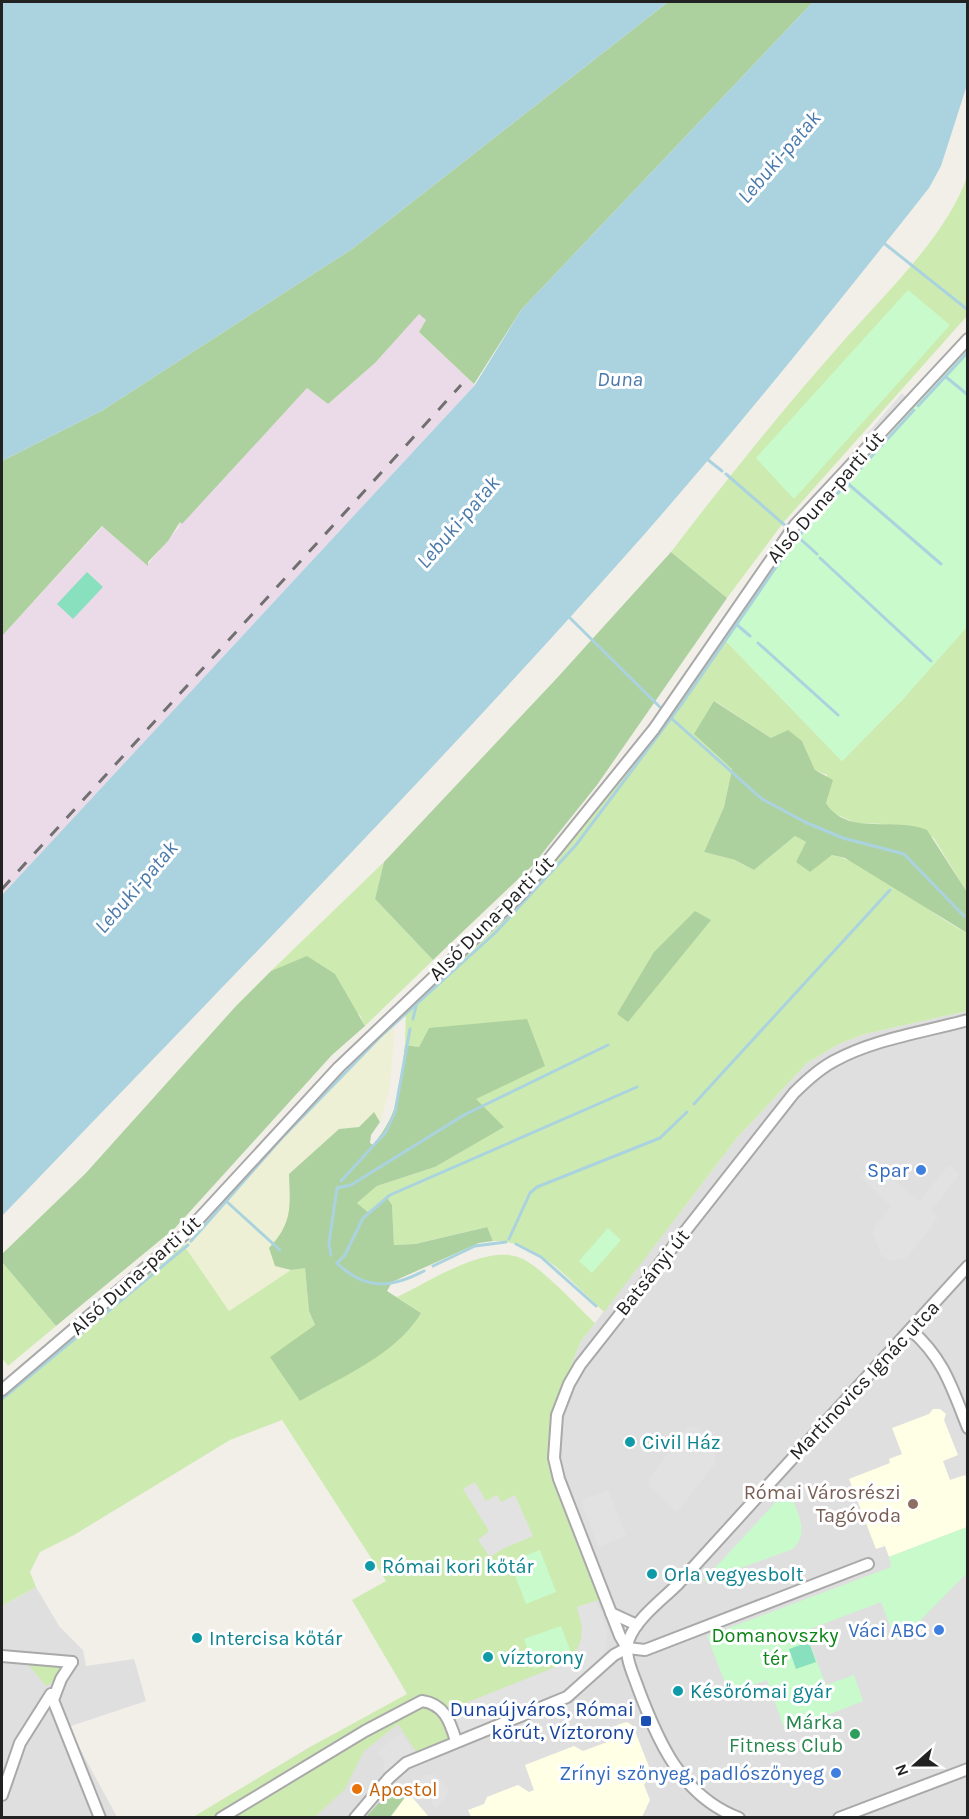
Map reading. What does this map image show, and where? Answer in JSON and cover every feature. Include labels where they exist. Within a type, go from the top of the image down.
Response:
[{"type":"street","name":"Alsó Duna-parti út","points":[[2,1390],[184,1235],[339,1067],[519,896],[602,796],[665,712],[795,525],[968,339]]},
{"type":"street","name":"Batsányi út","points":[[739,1818],[697,1793],[670,1758],[646,1708],[628,1658],[627,1648],[610,1613],[570,1509],[554,1458],[557,1415],[569,1384],[580,1365],[794,1093],[814,1074],[854,1051],[968,1020]]},
{"type":"street","name":"Martinovics Ignác utca","points":[[355,1818],[389,1778],[406,1763],[567,1696],[627,1648],[637,1625],[968,1266]]},
{"type":"street","points":[[911,1330],[937,1356],[948,1375],[968,1428]]},
{"type":"street","points":[[627,1648],[645,1650],[868,1564]]},
{"type":"street","points":[[610,1613],[637,1625]]},
{"type":"street","points":[[2,1656],[27,1656],[72,1662],[52,1698],[20,1743],[2,1795]]},
{"type":"street","points":[[52,1698],[100,1818]]},
{"type":"street","points":[[222,1818],[355,1737],[422,1701],[439,1706],[449,1720],[456,1741]]},
{"type":"street","points":[[839,1818],[968,1769]]},
{"type":"shaded area","points":[[419,313],[426,320],[419,332],[475,385],[2,895],[2,636],[103,526],[147,565],[179,527],[180,522],[182,523],[307,388],[328,404],[375,363]]},
{"type":"shaded area","points":[[902,393],[911,401],[873,442],[866,435]]},
{"type":"shaded area","points":[[967,1011],[967,1817],[193,1818],[310,1747],[577,1607],[598,1600],[560,1498],[550,1452],[554,1408],[581,1341],[737,1138],[807,1063],[839,1044],[865,1034]]},
{"type":"shaded area","points":[[390,1022],[395,1032],[389,1092],[380,1122],[374,1113],[359,1127],[339,1129],[289,1174],[290,1214],[275,1266],[291,1270],[229,1311],[183,1244],[277,1137]]},
{"type":"shaded area","points":[[949,1165],[960,1174],[931,1211],[938,1218],[906,1259],[889,1260],[881,1255],[873,1234],[875,1226],[891,1206],[860,1177],[864,1173],[871,1178],[878,1177],[884,1171],[919,1201]]},
{"type":"shaded area","name":"Római Városrészi Tagóvoda","points":[[933,1409],[940,1409],[946,1414],[944,1420],[958,1455],[943,1461],[950,1480],[965,1475],[967,1480],[967,1527],[889,1557],[885,1546],[876,1549],[849,1479],[890,1463],[889,1459],[902,1454],[892,1428],[929,1414]]},
{"type":"shaded area","points":[[695,1426],[716,1443],[715,1464],[677,1512],[649,1486],[649,1478],[688,1427]]},
{"type":"shaded area","points":[[475,1482],[486,1501],[497,1495],[501,1502],[515,1495],[533,1536],[502,1549],[490,1557],[478,1540],[489,1531],[463,1489]]},
{"type":"shaded area","points":[[609,1490],[626,1536],[598,1547],[581,1500]]},
{"type":"shaded area","points":[[36,1587],[59,1626],[83,1650],[86,1666],[134,1659],[146,1701],[68,1727],[117,1817],[2,1818],[2,1606]]},
{"type":"shaded area","points":[[596,1601],[607,1629],[606,1647],[595,1667],[572,1689],[535,1709],[452,1739],[443,1712],[568,1662],[575,1655],[581,1640],[582,1626],[577,1607]]},
{"type":"shaded area","points":[[627,1722],[633,1726],[651,1772],[644,1785],[650,1800],[642,1817],[471,1817],[468,1810],[484,1804],[487,1797],[518,1785],[529,1792],[534,1790],[525,1765],[574,1746],[583,1751],[610,1741],[617,1725]]},
{"type":"shaded area","points":[[402,1733],[413,1751],[384,1773],[383,1758],[377,1754],[388,1742]]},
{"type":"shaded area","points":[[426,1774],[436,1775],[449,1790],[444,1801],[436,1808],[419,1787],[421,1778]]},
{"type":"shaded area","points":[[406,1796],[412,1797],[429,1817],[390,1818]]},
{"type":"green space","points":[[668,2],[813,2],[521,310],[474,384],[419,332],[426,320],[419,314],[375,363],[328,404],[307,388],[182,524],[180,522],[168,541],[148,562],[148,566],[102,526],[2,636],[2,461],[103,410],[352,249]]},
{"type":"green space","points":[[967,176],[967,316],[783,523],[727,598],[671,552],[774,422],[912,265],[945,220]]},
{"type":"green space","points":[[908,290],[950,325],[794,499],[756,458]]},
{"type":"green space","points":[[967,347],[968,626],[902,700],[842,761],[721,636],[802,533]]},
{"type":"green space","points":[[671,552],[727,598],[597,785],[533,865],[433,960],[375,899],[384,862],[557,678]]},
{"type":"green space","points":[[87,572],[103,587],[73,619],[57,604]]},
{"type":"green space","points":[[967,626],[967,892],[933,837],[885,824],[856,823],[833,813],[826,803],[827,775],[815,770],[802,741],[771,738],[715,701],[732,769],[724,807],[704,852],[735,860],[754,870],[795,836],[806,842],[810,871],[832,855],[849,860],[883,878],[967,933],[967,1011],[865,1034],[839,1044],[807,1063],[737,1138],[604,1312],[554,1265],[525,1248],[493,1241],[486,1227],[415,1244],[394,1245],[392,1205],[386,1198],[369,1213],[357,1203],[377,1186],[435,1167],[503,1127],[475,1099],[429,1028],[419,1047],[405,1045],[406,1009],[496,928],[600,806],[721,636],[842,761],[902,700]],"holes":[[[710,920],[628,1021],[617,1014]]]},
{"type":"green space","points":[[714,701],[771,738],[788,730],[802,741],[815,770],[833,780],[826,803],[846,820],[859,823],[914,826],[927,830],[967,892],[967,933],[845,858],[832,855],[810,872],[796,862],[806,842],[795,836],[754,870],[735,860],[704,852],[724,807],[732,769],[694,734]]},
{"type":"green space","points":[[384,862],[375,899],[433,960],[365,1026],[360,1015],[271,971]]},
{"type":"green space","points":[[695,911],[711,920],[628,1022],[617,1014],[654,952]]},
{"type":"green space","points":[[307,956],[335,974],[365,1026],[332,1055],[175,1228],[56,1326],[2,1262],[2,1254],[85,1174],[236,1006],[271,971]]},
{"type":"green space","points":[[527,1019],[545,1066],[476,1099],[504,1127],[435,1167],[377,1186],[357,1203],[369,1213],[387,1198],[392,1205],[394,1245],[415,1244],[487,1227],[493,1241],[479,1243],[392,1282],[387,1291],[421,1313],[410,1328],[383,1353],[300,1401],[270,1357],[315,1325],[309,1311],[305,1268],[291,1270],[275,1266],[269,1248],[286,1222],[290,1196],[289,1174],[339,1129],[359,1127],[374,1112],[380,1122],[371,1135],[370,1143],[373,1145],[389,1121],[398,1098],[405,1045],[419,1047],[429,1028]]},
{"type":"green space","points":[[608,1228],[621,1240],[592,1273],[579,1261]]},
{"type":"green space","points":[[183,1244],[229,1311],[291,1270],[305,1267],[309,1311],[315,1325],[421,1313],[397,1297],[473,1260],[504,1255],[518,1257],[536,1268],[558,1286],[595,1323],[581,1341],[554,1408],[550,1452],[560,1498],[599,1600],[577,1607],[582,1626],[581,1640],[575,1655],[568,1662],[538,1675],[452,1739],[417,1753],[398,1724],[364,1751],[345,1789],[315,1817],[193,1817],[310,1747],[407,1694],[352,1600],[386,1581],[282,1420],[230,1440],[74,1535],[40,1552],[30,1572],[36,1587],[2,1606],[2,1394]]},
{"type":"green space","points":[[2,1262],[56,1326],[8,1366],[2,1358]]},
{"type":"green space","points":[[788,1489],[798,1512],[801,1528],[801,1535],[793,1549],[702,1582]]},
{"type":"green space","name":"Domanovszky tér","points":[[967,1527],[967,1573],[906,1635],[895,1639],[881,1602],[805,1631],[826,1685],[854,1675],[863,1701],[795,1728],[783,1725],[767,1680],[729,1693],[707,1636],[891,1567],[889,1557]]},
{"type":"green space","points":[[540,1550],[556,1592],[526,1604],[510,1562]]},
{"type":"green space","points":[[561,1626],[572,1655],[534,1669],[524,1639]]},
{"type":"green space","points":[[809,1642],[816,1662],[796,1669],[789,1649]]},
{"type":"green space","points":[[23,1658],[60,1665],[55,1681],[46,1686]]},
{"type":"green space","points":[[393,1787],[406,1796],[390,1817],[366,1817]]},
{"type":"water","points":[[2,2],[668,2],[352,249],[103,410],[2,461]]},
{"type":"water","name":"Duna","points":[[813,2],[967,2],[967,85],[941,166],[929,188],[716,451],[564,624],[325,880],[2,1216],[2,895],[475,385],[521,310]]},
{"type":"waterway","points":[[885,244],[968,310]]},
{"type":"waterway","points":[[918,406],[968,352]]},
{"type":"waterway","points":[[946,377],[968,395]]},
{"type":"waterway","points":[[191,1241],[280,1140],[380,1037],[495,933],[576,845],[683,702],[794,541],[914,410]]},
{"type":"waterway","points":[[707,459],[722,471]]},
{"type":"waterway","points":[[726,474],[788,528]]},
{"type":"waterway","points":[[846,482],[941,564]]},
{"type":"waterway","points":[[796,535],[817,554]]},
{"type":"waterway","points":[[820,558],[931,661]]},
{"type":"waterway","points":[[569,617],[671,718],[762,799],[807,823],[843,838],[904,854],[964,916]]},
{"type":"waterway","points":[[736,624],[750,636]]},
{"type":"waterway","points":[[758,643],[838,715]]},
{"type":"waterway","points":[[694,1104],[890,890]]},
{"type":"waterway","points":[[413,1019],[416,1006]]},
{"type":"waterway","points":[[341,1181],[386,1132],[395,1112],[410,1029]]},
{"type":"waterway","points":[[337,1188],[351,1185],[464,1115],[608,1045]]},
{"type":"waterway","points":[[424,1271],[401,1281],[379,1284],[358,1278],[337,1263],[345,1255],[363,1218],[390,1195],[637,1087]]},
{"type":"waterway","points":[[509,1239],[530,1193],[537,1187],[660,1138],[687,1112]]},
{"type":"waterway","points":[[331,1255],[329,1243],[337,1188]]},
{"type":"waterway","points":[[226,1201],[280,1250]]},
{"type":"waterway","points":[[433,1266],[475,1246],[506,1242]]},
{"type":"waterway","points":[[516,1244],[541,1257],[596,1306]]},
{"type":"waterway","points":[[2,1399],[188,1245]]},
{"type":"railway","points":[[2,889],[461,385]]},
{"type":"place","name":"Spar","points":[[921,1170]]},
{"type":"place","name":"Civil Ház","points":[[630,1442]]},
{"type":"place","name":"Római Városrészi Tagóvoda","points":[[913,1504]]},
{"type":"place","name":"Római kori kőtár","points":[[370,1566]]},
{"type":"place","name":"Orla vegyesbolt","points":[[652,1574]]},
{"type":"place","name":"Váci ABC","points":[[939,1630]]},
{"type":"place","name":"Intercisa kőtár","points":[[197,1638]]},
{"type":"place","name":"víztorony","points":[[488,1657]]},
{"type":"place","name":"Későrómai gyár","points":[[678,1691]]},
{"type":"place","name":"Dunaújváros, Római körút, Víztorony","points":[[646,1721]]},
{"type":"place","name":"Márka Fitness Club","points":[[855,1734]]},
{"type":"place","name":"Zrínyi szőnyeg, padlószőnyeg","points":[[836,1773]]},
{"type":"place","name":"Apostol","points":[[357,1789]]},
{"type":"water label","name":"Lebuki-patak","points":[[779,157]]},
{"type":"water label","name":"Lebuki-patak","points":[[458,522]]},
{"type":"water label","name":"Lebuki-patak","points":[[136,887]]}]
